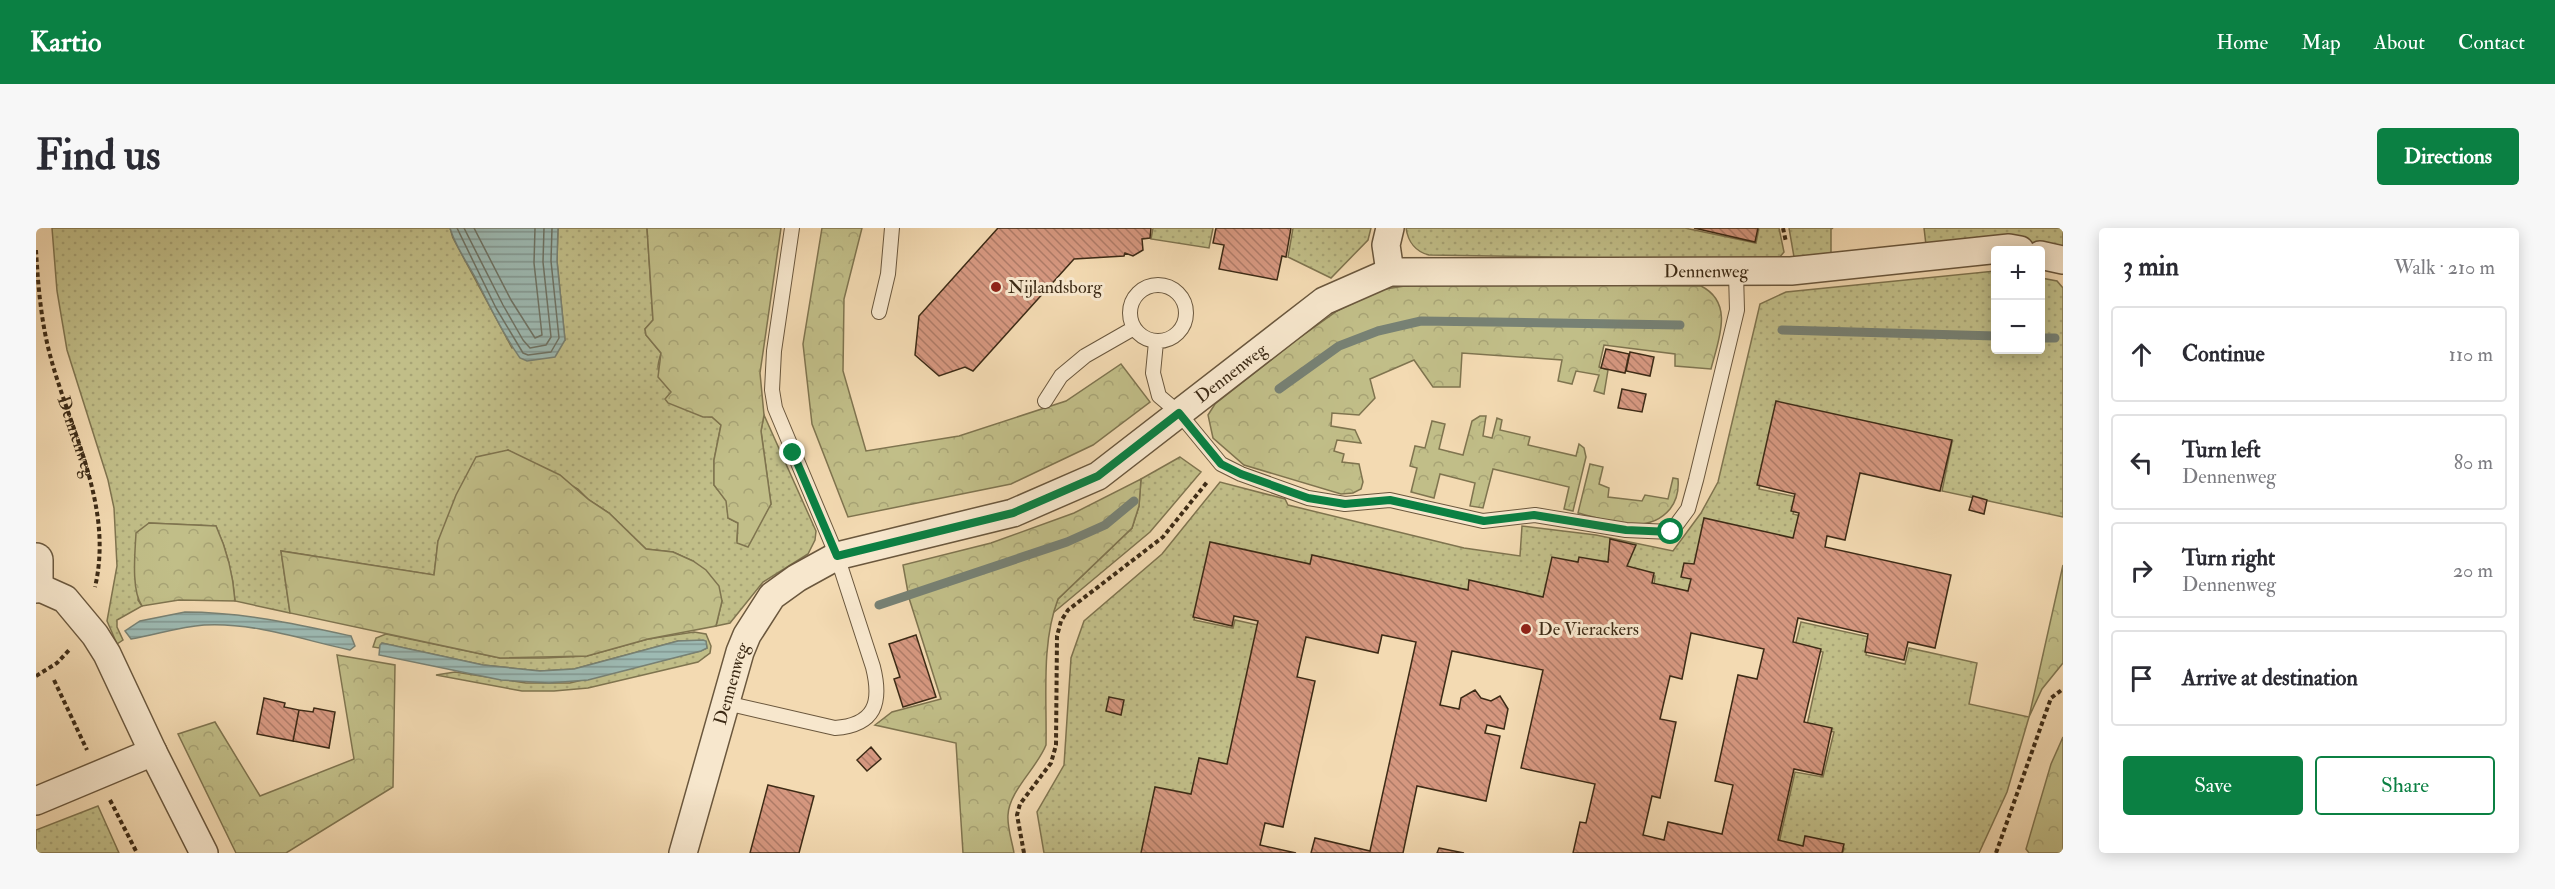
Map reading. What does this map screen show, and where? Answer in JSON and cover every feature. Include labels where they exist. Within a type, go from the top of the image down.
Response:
[{"type":"street","points":[[1390,228],[1386,245],[1390,272]]},
{"type":"street","name":"Dennenweg","points":[[683,853],[743,643],[772,596],[797,578],[837,556],[1013,513],[1098,476],[1324,301],[1390,272],[1736,273],[1791,271],[1991,250]]},
{"type":"street","points":[[2045,256],[2063,260]]},
{"type":"street","points":[[36,560],[36,586],[66,599],[107,654],[204,853]]},
{"type":"street","points":[[36,801],[153,752]]},
{"type":"lane","points":[[726,703],[835,728],[850,727],[870,717],[876,702],[877,683],[837,556],[775,408],[772,390],[774,351],[792,228]]},
{"type":"lane","points":[[879,312],[888,274],[892,228]]},
{"type":"lane","points":[[1156,342],[1153,373],[1159,396],[1179,413],[1221,464],[1241,474],[1308,498],[1345,504],[1390,500],[1484,521],[1534,515],[1626,530],[1671,532],[1688,509],[1699,468],[1737,310],[1736,273]]},
{"type":"lane","points":[[1152,286],[1170,288],[1184,301],[1185,320],[1174,336],[1156,342],[1139,335],[1134,328],[1129,311],[1136,294],[1152,286]]},
{"type":"lane","points":[[1044,401],[1061,376],[1085,356],[1134,328]]},
{"type":"path","name":"Dennenweg","points":[[36,249],[38,290],[49,354],[93,489],[98,513],[100,560],[86,624],[75,644],[57,663],[36,676]]},
{"type":"path","points":[[1024,853],[1017,815],[1020,804],[1051,763],[1056,745],[1056,652],[1061,621],[1068,610],[1163,537],[1221,464]]},
{"type":"path","points":[[1996,853],[2050,698],[2063,689]]},
{"type":"green space","points":[[52,228],[450,228],[453,238],[512,348],[565,340],[557,261],[558,228],[647,228],[653,320],[645,329],[646,335],[661,353],[658,367],[660,375],[671,391],[696,412],[712,417],[721,425],[714,460],[714,485],[727,501],[728,518],[738,523],[737,540],[771,504],[761,431],[764,415],[816,531],[815,540],[808,554],[763,582],[730,623],[716,626],[722,601],[693,561],[673,552],[646,549],[609,513],[589,500],[578,489],[508,450],[438,541],[434,575],[281,551],[290,613],[235,601],[229,562],[216,526],[149,523],[138,600],[142,606],[117,620],[117,627],[123,640],[117,644],[107,621],[117,566],[114,508],[108,480],[67,350],[57,291]]},
{"type":"green space","points":[[647,228],[781,228],[760,373],[764,415],[761,431],[771,504],[748,547],[737,543],[738,523],[728,518],[726,501],[714,485],[714,460],[721,425],[712,417],[703,417],[668,403],[665,399],[671,392],[658,377],[661,353],[646,335],[645,329],[653,320]]},
{"type":"green space","points":[[822,228],[862,228],[844,299],[843,371],[866,451],[959,436],[1066,401],[1121,364],[1150,402],[1093,445],[1011,484],[848,517],[812,424],[803,344]]},
{"type":"green space","points":[[1153,228],[1213,228],[1209,248],[1151,239]]},
{"type":"green space","points":[[1293,228],[1371,228],[1368,240],[1331,278],[1288,257]]},
{"type":"green space","points":[[1406,228],[1685,228],[1756,243],[1759,228],[1779,228],[1784,252],[1779,258],[1744,260],[1429,255],[1413,246]]},
{"type":"green space","points":[[1789,228],[1833,228],[1831,229],[1831,253],[1794,257]]},
{"type":"green space","points":[[1924,228],[2063,228],[2063,252],[2045,251],[2045,246],[1991,246],[1991,248],[1926,245]]},
{"type":"green space","points":[[1991,271],[1991,354],[2045,354],[2045,279],[2057,281],[2063,288],[2063,517],[1942,491],[1952,442],[1778,404],[1759,489],[1797,497],[1793,514],[1801,516],[1796,540],[1688,593],[1654,585],[1655,576],[1581,560],[1544,599],[1377,576],[1211,544],[1194,620],[1233,628],[1235,620],[1258,625],[1227,767],[1192,795],[1142,853],[1044,853],[1037,812],[1064,765],[1071,658],[1084,621],[1162,554],[1220,482],[1285,499],[1288,505],[1464,548],[1520,556],[1522,526],[1596,535],[1673,551],[1701,513],[1718,482],[1760,304],[1786,292]]},
{"type":"green space","points":[[1424,283],[1701,286],[1718,302],[1721,312],[1720,335],[1711,369],[1675,366],[1675,354],[1604,345],[1599,367],[1608,370],[1604,394],[1594,391],[1599,375],[1576,371],[1572,384],[1558,381],[1562,360],[1462,353],[1460,387],[1433,387],[1414,360],[1370,379],[1375,398],[1359,415],[1332,413],[1331,426],[1355,430],[1361,443],[1337,440],[1334,451],[1344,454],[1342,462],[1359,464],[1363,482],[1361,489],[1353,493],[1341,494],[1244,465],[1213,438],[1208,415],[1215,404],[1295,341],[1337,311],[1379,290]]},
{"type":"green space","points":[[1480,416],[1486,416],[1483,436],[1492,438],[1497,418],[1502,420],[1500,430],[1530,437],[1528,445],[1576,456],[1579,444],[1584,448],[1586,457],[1573,511],[1564,509],[1569,487],[1493,469],[1483,508],[1470,506],[1475,483],[1440,474],[1434,498],[1411,492],[1417,468],[1410,466],[1415,446],[1425,448],[1432,421],[1445,424],[1439,449],[1463,455],[1472,421]]},
{"type":"green space","points":[[508,450],[560,475],[589,500],[609,513],[646,549],[673,552],[706,570],[719,586],[722,601],[716,626],[648,639],[587,656],[500,658],[290,613],[281,551],[434,575],[438,541],[456,495],[476,457]]},
{"type":"green space","points":[[1180,457],[1201,472],[1150,532],[1053,613],[1058,599],[1132,528],[1139,506],[1141,479]]},
{"type":"green space","points":[[1590,464],[1603,467],[1599,484],[1609,488],[1608,497],[1642,501],[1645,495],[1668,499],[1673,478],[1678,479],[1677,495],[1670,509],[1661,517],[1650,522],[1626,524],[1578,513]]},
{"type":"green space","points":[[1141,479],[1139,506],[1132,528],[1058,599],[1047,652],[1046,745],[1018,788],[1010,806],[1008,824],[1014,853],[963,853],[956,743],[875,725],[892,712],[941,699],[909,598],[903,565],[991,543],[1074,513]]},
{"type":"green space","points":[[149,523],[216,526],[229,562],[235,601],[179,600],[142,606],[135,581],[136,533]]},
{"type":"green space","points":[[2063,565],[2063,663],[2042,689],[2029,717]]},
{"type":"green space","points":[[1801,622],[1869,637],[1866,655],[1905,664],[1909,648],[1977,663],[1969,704],[2029,717],[2007,792],[1979,853],[1843,853],[1844,848],[1806,840],[1804,848],[1779,843],[1795,772],[1823,777],[1834,732],[1807,725],[1823,652],[1795,646]]},
{"type":"green space","points":[[694,632],[706,634],[711,646],[710,653],[698,662],[588,688],[554,691],[522,691],[436,675],[455,672],[526,683],[570,683],[700,651],[707,648],[706,642],[678,641],[574,669],[540,671],[483,665],[382,643],[379,648],[373,647],[376,638],[386,634],[500,658],[587,656],[648,639]]},
{"type":"green space","points":[[337,655],[395,665],[393,787],[286,853],[236,853],[178,734],[215,722],[260,796],[354,759]]},
{"type":"green space","points":[[2063,737],[2063,853],[2029,853],[2026,849],[2051,764]]},
{"type":"green space","points":[[98,806],[119,853],[36,853],[36,830]]},
{"type":"water","points":[[450,228],[558,228],[557,261],[565,340],[555,357],[527,361],[520,358],[458,248]]},
{"type":"water","points":[[185,612],[248,616],[310,627],[351,636],[355,646],[350,650],[241,626],[194,626],[131,639],[125,631],[140,621]]},
{"type":"water","points":[[678,641],[706,641],[707,648],[701,651],[588,680],[549,683],[501,680],[379,655],[382,643],[483,665],[540,671],[574,669]]},
{"type":"building","name":"Nijlandsborg","points":[[998,228],[1151,228],[1150,238],[1142,239],[1143,250],[1133,256],[1125,253],[1124,256],[1074,259],[973,371],[965,367],[939,376],[915,355],[919,316]]},
{"type":"building","points":[[1216,228],[1291,228],[1286,257],[1282,256],[1277,280],[1219,269],[1224,245],[1213,243]]},
{"type":"building","points":[[1694,228],[1758,228],[1755,242]]},
{"type":"building","points":[[1606,349],[1629,354],[1625,373],[1601,368]]},
{"type":"building","points":[[1630,352],[1654,357],[1650,376],[1626,371]]},
{"type":"building","points":[[1622,389],[1646,394],[1642,412],[1618,408]]},
{"type":"building","name":"De Vierackers","points":[[1776,401],[1952,440],[1940,491],[1860,473],[1845,540],[1827,536],[1825,547],[1951,575],[1935,648],[1908,642],[1904,660],[1865,652],[1868,634],[1798,618],[1793,642],[1821,649],[1804,722],[1832,728],[1822,775],[1794,769],[1778,840],[1803,846],[1805,836],[1844,844],[1842,853],[1573,853],[1580,822],[1586,823],[1595,784],[1521,768],[1543,670],[1452,651],[1440,705],[1459,709],[1461,698],[1475,690],[1481,698],[1491,701],[1500,696],[1508,709],[1504,729],[1487,725],[1485,733],[1500,736],[1486,801],[1417,786],[1403,853],[1311,853],[1315,838],[1370,851],[1416,642],[1382,635],[1378,653],[1306,637],[1297,677],[1315,681],[1283,827],[1265,823],[1260,845],[1296,853],[1141,853],[1155,787],[1191,794],[1199,758],[1227,764],[1258,621],[1234,616],[1232,626],[1193,617],[1210,542],[1310,564],[1312,555],[1468,590],[1469,580],[1543,597],[1552,557],[1578,562],[1579,557],[1608,562],[1610,539],[1636,545],[1627,566],[1654,573],[1652,583],[1688,591],[1691,579],[1681,577],[1684,563],[1694,564],[1704,518],[1793,538],[1799,513],[1791,511],[1795,494],[1757,485]],"holes":[[[1691,633],[1764,649],[1757,679],[1738,675],[1715,781],[1733,785],[1722,834],[1668,822],[1664,840],[1643,835],[1652,796],[1660,798],[1676,722],[1660,719],[1670,676],[1682,679]]]},
{"type":"building","points":[[1973,496],[1987,500],[1984,514],[1969,510]]},
{"type":"building","points":[[916,635],[936,697],[903,707],[894,679],[900,677],[889,644]]},
{"type":"building","points":[[1109,697],[1124,700],[1121,715],[1106,711]]},
{"type":"building","points":[[264,698],[285,703],[284,707],[299,710],[293,741],[257,734]]},
{"type":"building","points":[[314,708],[335,712],[329,748],[293,741],[299,710],[313,712]]},
{"type":"building","points":[[871,747],[881,759],[867,771],[857,760]]},
{"type":"building","points":[[768,785],[814,796],[799,853],[750,853]]},
{"type":"building","points":[[1439,848],[1464,853],[1437,853]]},
{"type":"waterway","points":[[1279,389],[1339,346],[1378,331],[1421,321],[1680,325]]},
{"type":"waterway","points":[[1782,330],[1991,336]]},
{"type":"waterway","points":[[2045,338],[2055,338]]},
{"type":"waterway","points":[[879,605],[1067,542],[1105,525],[1134,501]]},
{"type":"place","name":"Nijlandsborg","points":[[996,287]]},
{"type":"place","name":"De Vierackers","points":[[1526,629]]},
{"type":"route","points":[[793,453],[837,556],[1013,513],[1098,476],[1179,413],[1221,464],[1241,474],[1308,498],[1345,504],[1390,500],[1484,521],[1534,515],[1626,530],[1671,532]]}]
